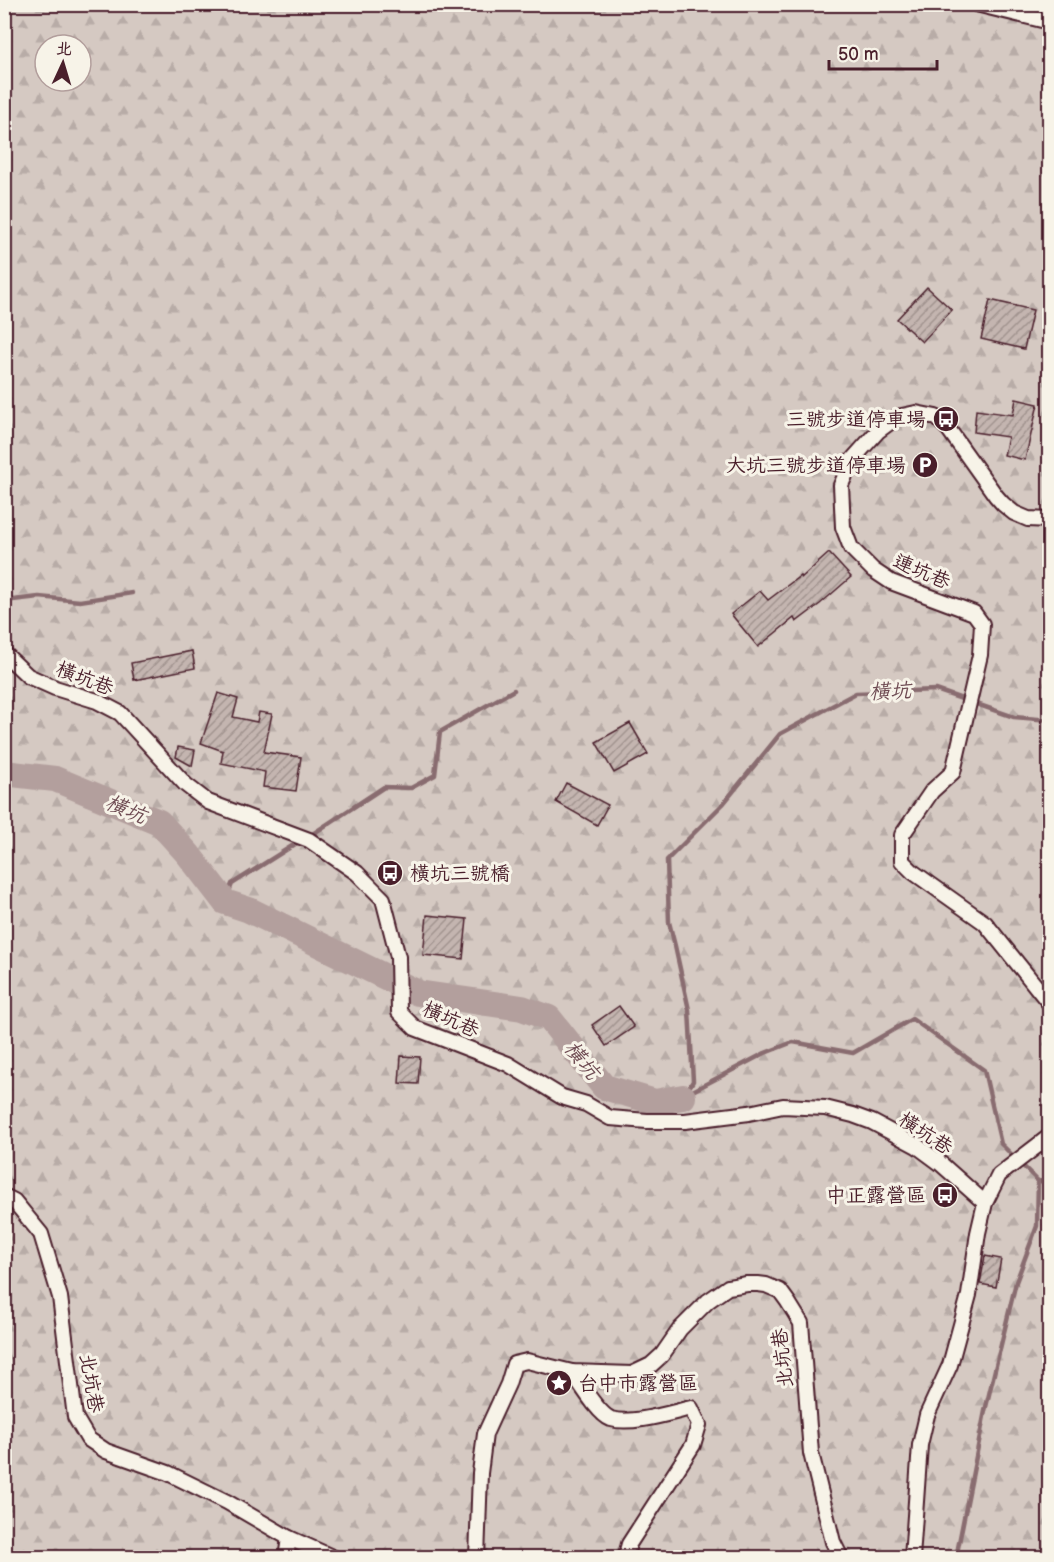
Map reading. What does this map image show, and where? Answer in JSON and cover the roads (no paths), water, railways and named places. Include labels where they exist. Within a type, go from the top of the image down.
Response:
[{"type":"street","points":[[976,4],[1050,22]]},
{"type":"street","name":"連坑巷","points":[[1050,520],[1028,519],[1014,513],[996,496],[949,430],[936,417],[916,413],[897,417],[878,431],[852,460],[841,485],[843,527],[850,548],[873,570],[891,582],[974,613],[982,624],[980,655],[953,772],[932,791],[902,835],[902,861],[913,872],[985,923],[1050,1004]]},
{"type":"street","name":"橫坑巷","points":[[4,652],[27,676],[55,688],[97,701],[120,713],[186,785],[208,802],[309,840],[357,873],[383,899],[398,957],[399,1012],[415,1028],[508,1064],[562,1097],[586,1104],[610,1118],[684,1121],[749,1113],[783,1106],[825,1108],[853,1115],[872,1122],[917,1146],[985,1203]]},
{"type":"street","points":[[912,1557],[920,1445],[927,1415],[950,1365],[969,1295],[985,1203],[999,1175],[1050,1136]]},
{"type":"street","name":"北坑巷","points":[[4,1196],[14,1201],[40,1234],[60,1297],[75,1417],[88,1439],[106,1452],[168,1473],[227,1502],[289,1538],[334,1557]]},
{"type":"street","name":"北坑巷","points":[[477,1557],[480,1473],[485,1434],[508,1384],[514,1364],[527,1361],[572,1372],[632,1374],[651,1365],[662,1355],[680,1329],[708,1301],[728,1287],[747,1284],[766,1285],[780,1291],[801,1323],[811,1453],[833,1542],[841,1557]]},
{"type":"street","points":[[572,1372],[592,1402],[610,1418],[633,1420],[691,1408],[699,1425],[693,1445],[629,1544],[625,1557]]},
{"type":"street","points":[[286,1557],[289,1538]]},
{"type":"waterway","points":[[4,601],[39,597],[80,601],[132,593]]},
{"type":"waterway","points":[[308,837],[384,787],[411,788],[435,775],[440,732],[514,690]]},
{"type":"waterway","name":"橫坑","points":[[683,1097],[693,1081],[689,1010],[669,922],[667,860],[723,804],[780,734],[856,693],[936,690],[1014,717],[1050,720]]},
{"type":"waterway","name":"橫坑","points":[[4,773],[55,779],[159,822],[188,854],[225,902],[249,910],[418,993],[522,1008],[549,1018],[604,1087],[655,1102],[683,1097]]},
{"type":"waterway","points":[[225,902],[232,884],[300,841]]},
{"type":"waterway","points":[[685,1095],[765,1053],[793,1042],[853,1053],[912,1019],[984,1070],[1001,1144],[1038,1181],[1050,1182]]},
{"type":"waterway","points":[[956,1558],[985,1411],[1016,1282],[1037,1226],[1038,1181]]},
{"type":"place","name":"三號步道停車場","points":[[946,419]]},
{"type":"place","name":"大坑三號步道停車場","points":[[925,465]]},
{"type":"place","name":"橫坑三號橋","points":[[390,873]]},
{"type":"place","name":"中正露營區","points":[[945,1195]]},
{"type":"place","name":"台中市露營區","points":[[559,1383]]}]
